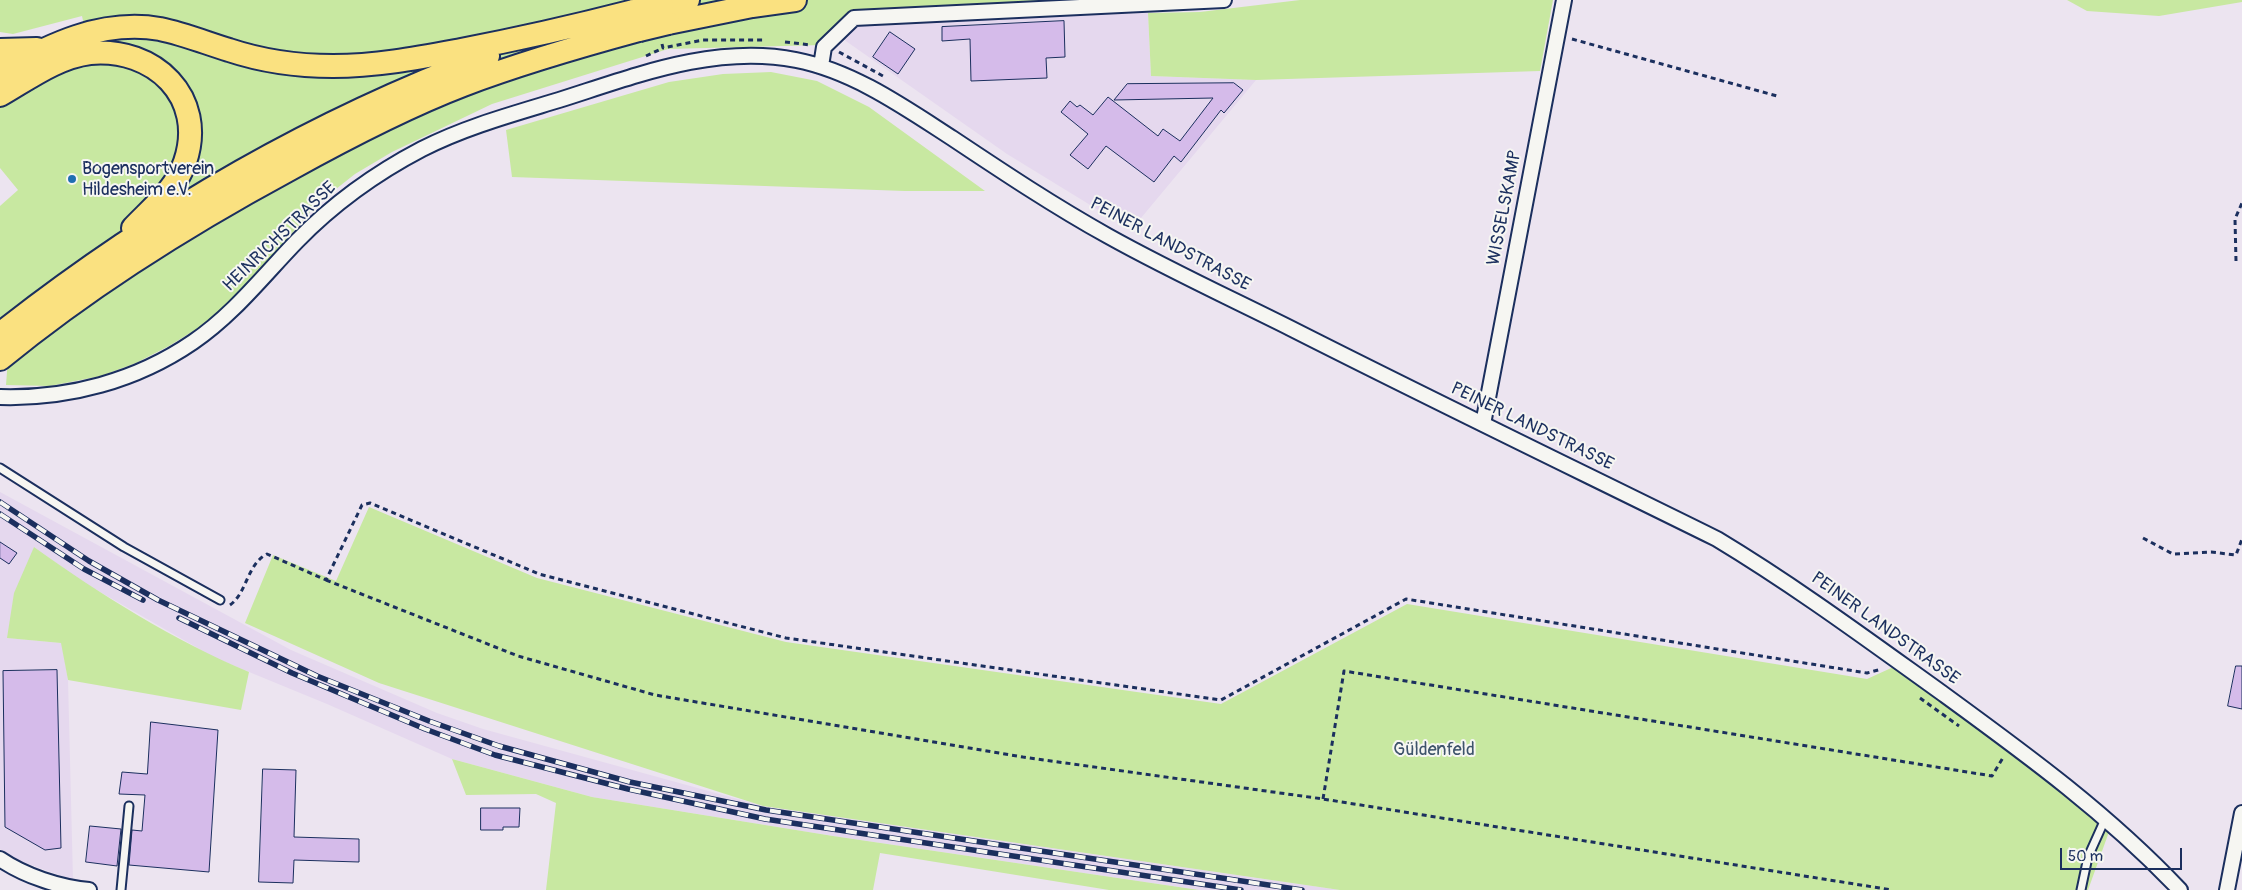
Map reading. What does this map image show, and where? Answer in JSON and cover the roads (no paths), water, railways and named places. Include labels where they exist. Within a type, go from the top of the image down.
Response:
[{"type":"highway","points":[[664,23],[688,0]]},
{"type":"highway","points":[[0,73],[43,48],[86,34],[106,30],[140,28],[181,34],[229,50],[283,62],[357,65],[398,62],[567,28],[637,21],[664,23],[752,6],[795,0]]},
{"type":"highway","points":[[1,358],[97,285],[253,189],[356,133],[471,82],[544,57],[637,21]]},
{"type":"highway","points":[[88,267],[243,171],[343,119],[446,71],[567,28]]},
{"type":"highway","points":[[0,50],[43,48]]},
{"type":"highway","points":[[0,95],[61,61],[89,54],[118,53],[147,62],[171,81],[180,94],[186,110],[190,137],[184,164],[177,179],[133,228],[88,267],[0,334]]},
{"type":"street","points":[[821,66],[824,47],[854,18],[1224,0]]},
{"type":"street","name":"WISSELSKAMP","points":[[1483,424],[1564,0]]},
{"type":"street","name":"HEINRICHSTRASSE","points":[[0,397],[58,395],[86,389],[140,371],[194,342],[216,324],[320,218],[346,196],[374,177],[426,147],[491,121],[670,65],[706,59],[737,57],[792,59],[821,66]]},
{"type":"street","name":"PEINER LANDSTRASSE","points":[[821,66],[910,111],[1109,237],[1718,539],[1770,571],[2073,789],[2150,858],[2180,890]]},
{"type":"street","points":[[2227,890],[2242,813]]},
{"type":"street","points":[[0,859],[9,865],[68,888],[89,890]]},
{"type":"lane","points":[[0,468],[124,547],[220,600]]},
{"type":"lane","points":[[122,890],[129,806]]},
{"type":"lane","points":[[2081,890],[2088,856],[2106,817]]},
{"type":"railway","points":[[0,502],[89,561],[158,600],[317,676],[429,721],[499,746],[630,782],[766,810],[1302,890]]},
{"type":"railway","points":[[0,514],[84,569],[143,600]]},
{"type":"railway","points":[[179,618],[292,673],[425,729],[495,755],[628,789],[765,819],[1241,890]]},
{"type":"place","name":"Bogensportverein Hildesheim e.V.","points":[[72,179]]},
{"type":"park label","name":"Güldenfeld","points":[[1434,750]]}]
